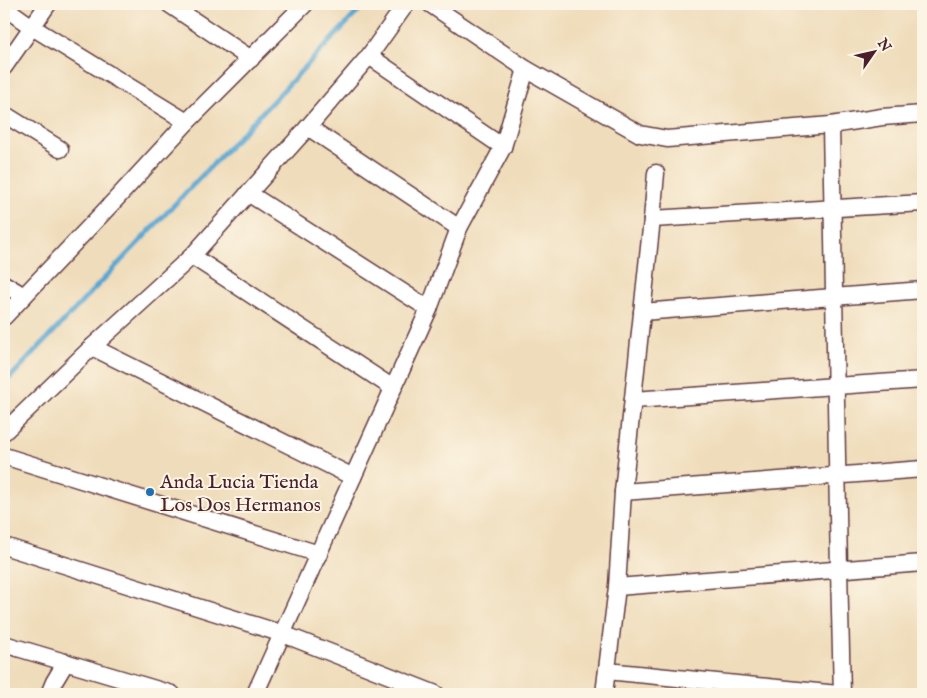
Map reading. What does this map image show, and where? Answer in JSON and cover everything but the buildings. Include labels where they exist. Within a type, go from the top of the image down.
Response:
[{"type":"street","points":[[4,67],[48,4]]},
{"type":"street","points":[[170,4],[251,59]]},
{"type":"street","points":[[4,317],[188,122],[305,4]]},
{"type":"street","points":[[4,432],[92,347],[192,256],[369,56],[406,4]]},
{"type":"street","points":[[430,4],[526,69],[640,134],[667,139],[831,125],[882,117],[923,114]]},
{"type":"street","points":[[4,7],[32,27],[188,122]]},
{"type":"street","points":[[369,56],[503,147]]},
{"type":"street","points":[[255,694],[429,309],[459,228],[503,147],[526,69]]},
{"type":"street","points":[[4,114],[60,149]]},
{"type":"street","points":[[831,125],[842,694]]},
{"type":"street","points":[[308,127],[459,228]]},
{"type":"street","points":[[604,694],[656,173]]},
{"type":"street","points":[[248,193],[429,309]]},
{"type":"street","points":[[652,219],[923,203]]},
{"type":"street","points":[[192,256],[394,388]]},
{"type":"street","points":[[4,284],[24,296]]},
{"type":"street","points":[[642,312],[923,290]]},
{"type":"street","points":[[92,347],[353,478]]},
{"type":"street","points":[[633,400],[923,380]]},
{"type":"street","points":[[4,456],[319,554]]},
{"type":"street","points":[[623,492],[923,469]]},
{"type":"street","points":[[4,546],[282,634],[436,694]]},
{"type":"street","points":[[616,587],[923,563]]},
{"type":"street","points":[[4,644],[172,694]]},
{"type":"street","points":[[49,694],[66,662]]},
{"type":"street","points":[[607,671],[838,694]]},
{"type":"waterway","points":[[4,384],[365,4]]},
{"type":"place","name":"Anda Lucia Tienda Los Dos Hermanos","points":[[150,492]]}]
